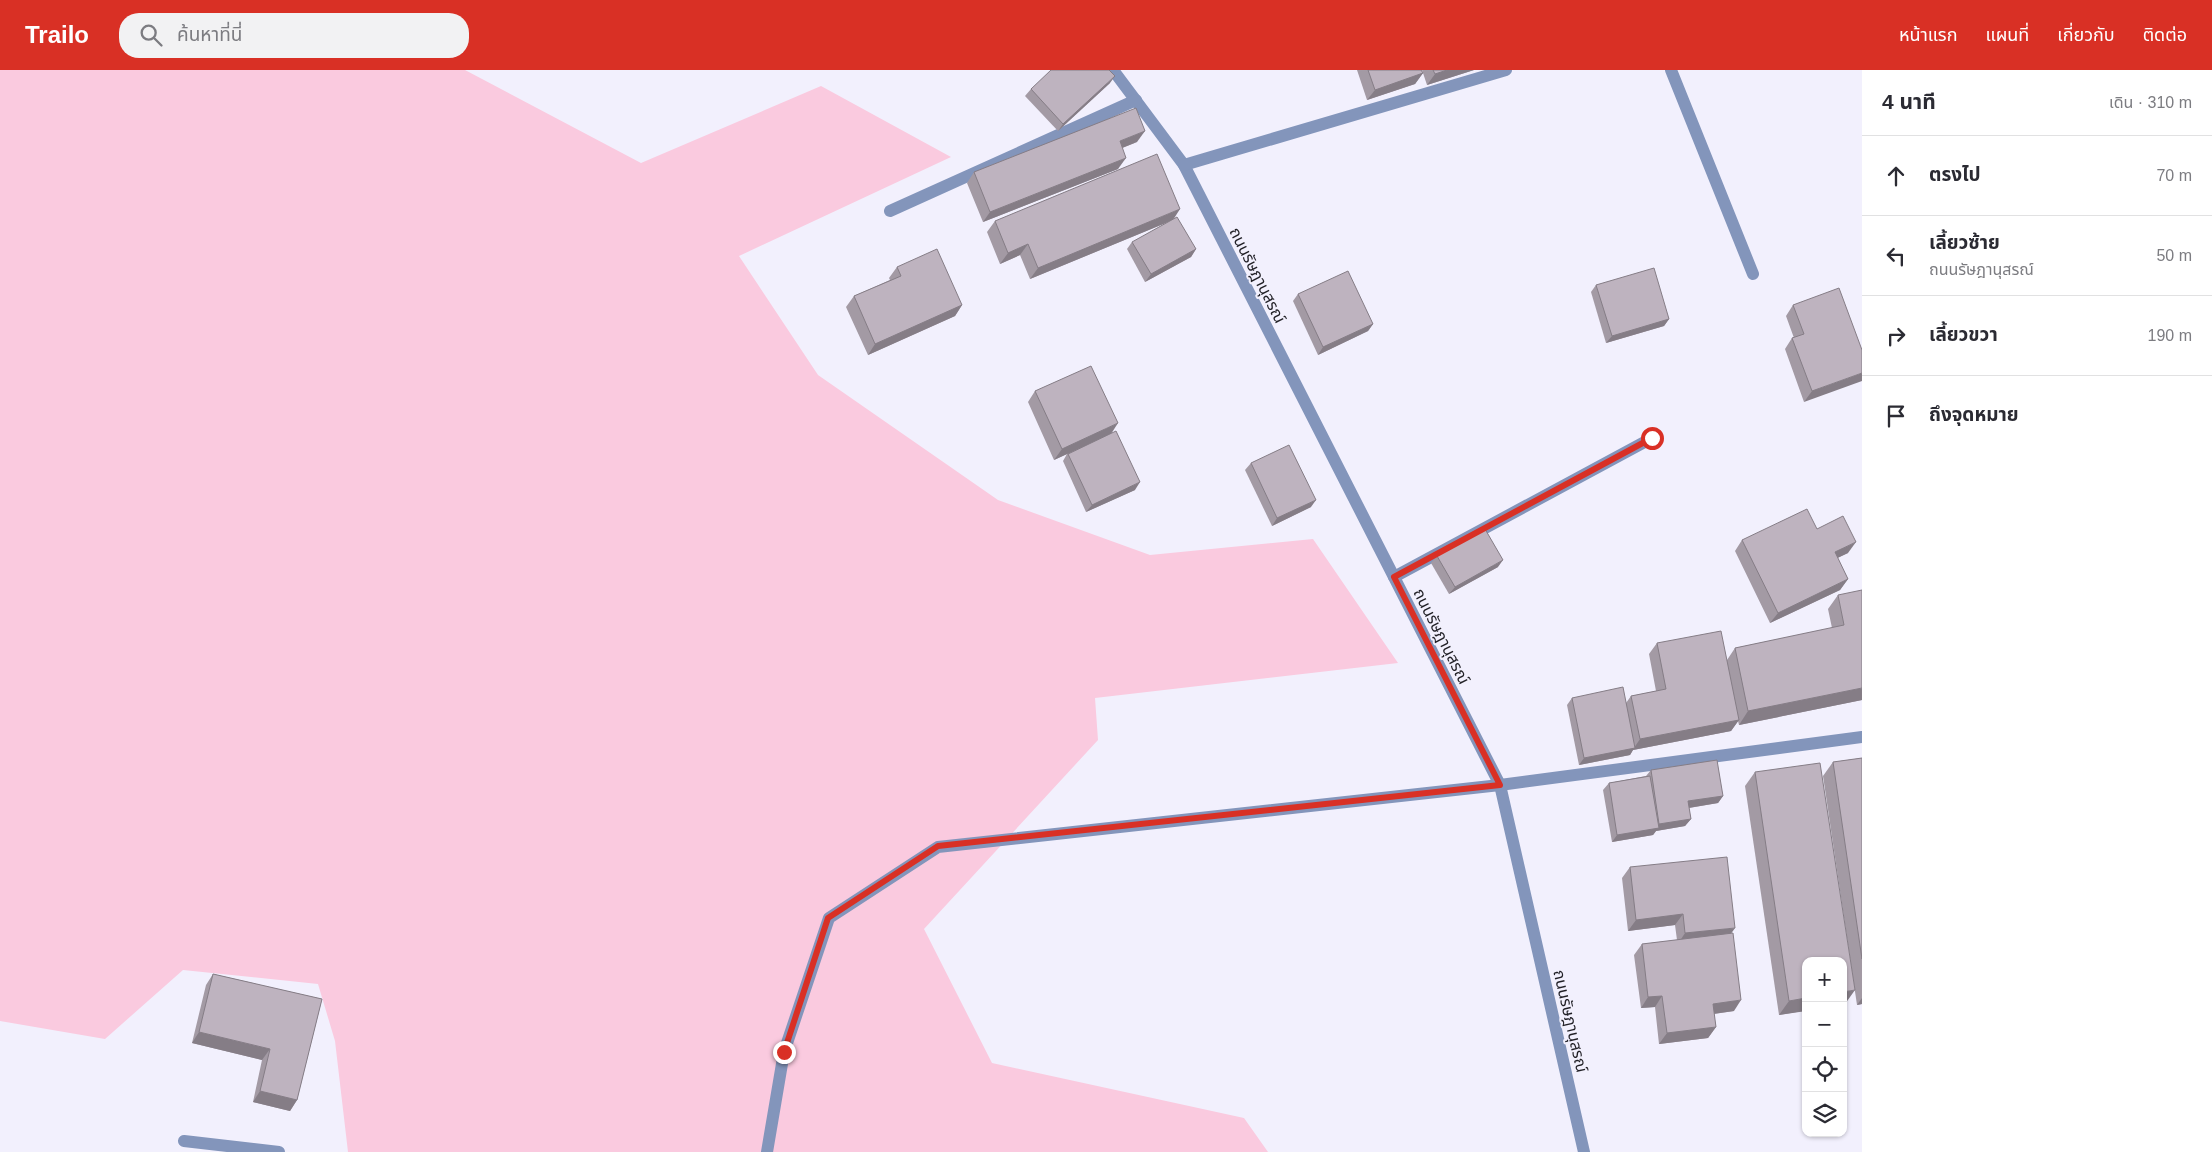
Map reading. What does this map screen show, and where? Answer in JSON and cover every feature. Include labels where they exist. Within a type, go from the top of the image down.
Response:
[{"type":"street","name":"ถนนรัษฎานุสรณ์","points":[[1113,70],[1184,165],[1500,785],[1584,1152]]},
{"type":"street","points":[[1184,165],[1506,70]]},
{"type":"street","points":[[1671,70],[1753,274]]},
{"type":"street","points":[[890,211],[1136,100]]},
{"type":"street","points":[[1394,577],[1652,438]]},
{"type":"street","points":[[767,1152],[784,1052],[828,918],[938,846],[1500,785],[1862,737]]},
{"type":"street","points":[[184,1141],[279,1152]]},
{"type":"shaded area","points":[[0,70],[465,70],[641,163],[821,86],[951,157],[739,256],[818,375],[998,500],[1150,555],[1313,539],[1398,663],[1095,698],[1098,740],[924,929],[992,1063],[1244,1118],[1268,1152],[348,1152],[335,1041],[318,984],[183,970],[105,1039],[0,1021]]},
{"type":"building","points":[[1051,70],[1109,70],[1115,76],[1063,124],[1031,89]]},
{"type":"building","points":[[1368,70],[1421,70],[1423,73],[1375,90]]},
{"type":"building","points":[[1433,70],[1447,70],[1435,74]]},
{"type":"building","points":[[1136,108],[1145,131],[1120,141],[1126,158],[990,212],[974,172]]},
{"type":"building","points":[[1157,154],[1180,209],[1038,268],[1028,244],[1008,253],[995,221]]},
{"type":"building","points":[[1177,217],[1196,249],[1151,274],[1132,242]]},
{"type":"building","points":[[937,249],[962,305],[875,344],[854,296],[901,276],[897,267]]},
{"type":"building","points":[[1654,268],[1669,319],[1612,336],[1596,285]]},
{"type":"building","points":[[1348,271],[1373,324],[1323,347],[1298,294]]},
{"type":"building","points":[[1839,288],[1862,350],[1862,373],[1812,391],[1792,338],[1804,334],[1793,305]]},
{"type":"building","points":[[1091,366],[1118,423],[1062,449],[1035,391]]},
{"type":"building","points":[[1116,431],[1140,482],[1092,505],[1068,454]]},
{"type":"building","points":[[1289,445],[1316,500],[1277,518],[1251,463]]},
{"type":"building","points":[[1807,509],[1817,529],[1843,516],[1856,542],[1835,552],[1848,579],[1778,613],[1742,540]]},
{"type":"building","points":[[1485,529],[1503,560],[1455,587],[1437,556]]},
{"type":"building","points":[[1862,590],[1862,688],[1748,711],[1735,648],[1844,625],[1838,595]]},
{"type":"building","points":[[1721,631],[1739,720],[1640,739],[1631,696],[1666,689],[1657,643]]},
{"type":"building","points":[[1623,687],[1635,748],[1584,758],[1572,698]]},
{"type":"building","points":[[1862,758],[1862,959],[1833,762]]},
{"type":"building","points":[[1717,760],[1723,796],[1688,801],[1691,819],[1659,824],[1651,770]]},
{"type":"building","points":[[1820,763],[1855,990],[1847,991],[1847,957],[1802,957],[1802,999],[1789,1001],[1755,772]]},
{"type":"building","points":[[1650,776],[1659,828],[1617,835],[1609,783]]},
{"type":"building","points":[[1727,857],[1735,928],[1685,933],[1683,914],[1636,920],[1630,867]]},
{"type":"building","points":[[1733,933],[1741,1000],[1713,1004],[1716,1027],[1667,1033],[1662,996],[1648,997],[1642,944]]},
{"type":"building","points":[[213,974],[322,999],[297,1100],[260,1091],[270,1049],[199,1032]]},
{"type":"route","points":[[784,1052],[828,918],[938,846],[1500,785],[1394,577],[1652,438]]}]
